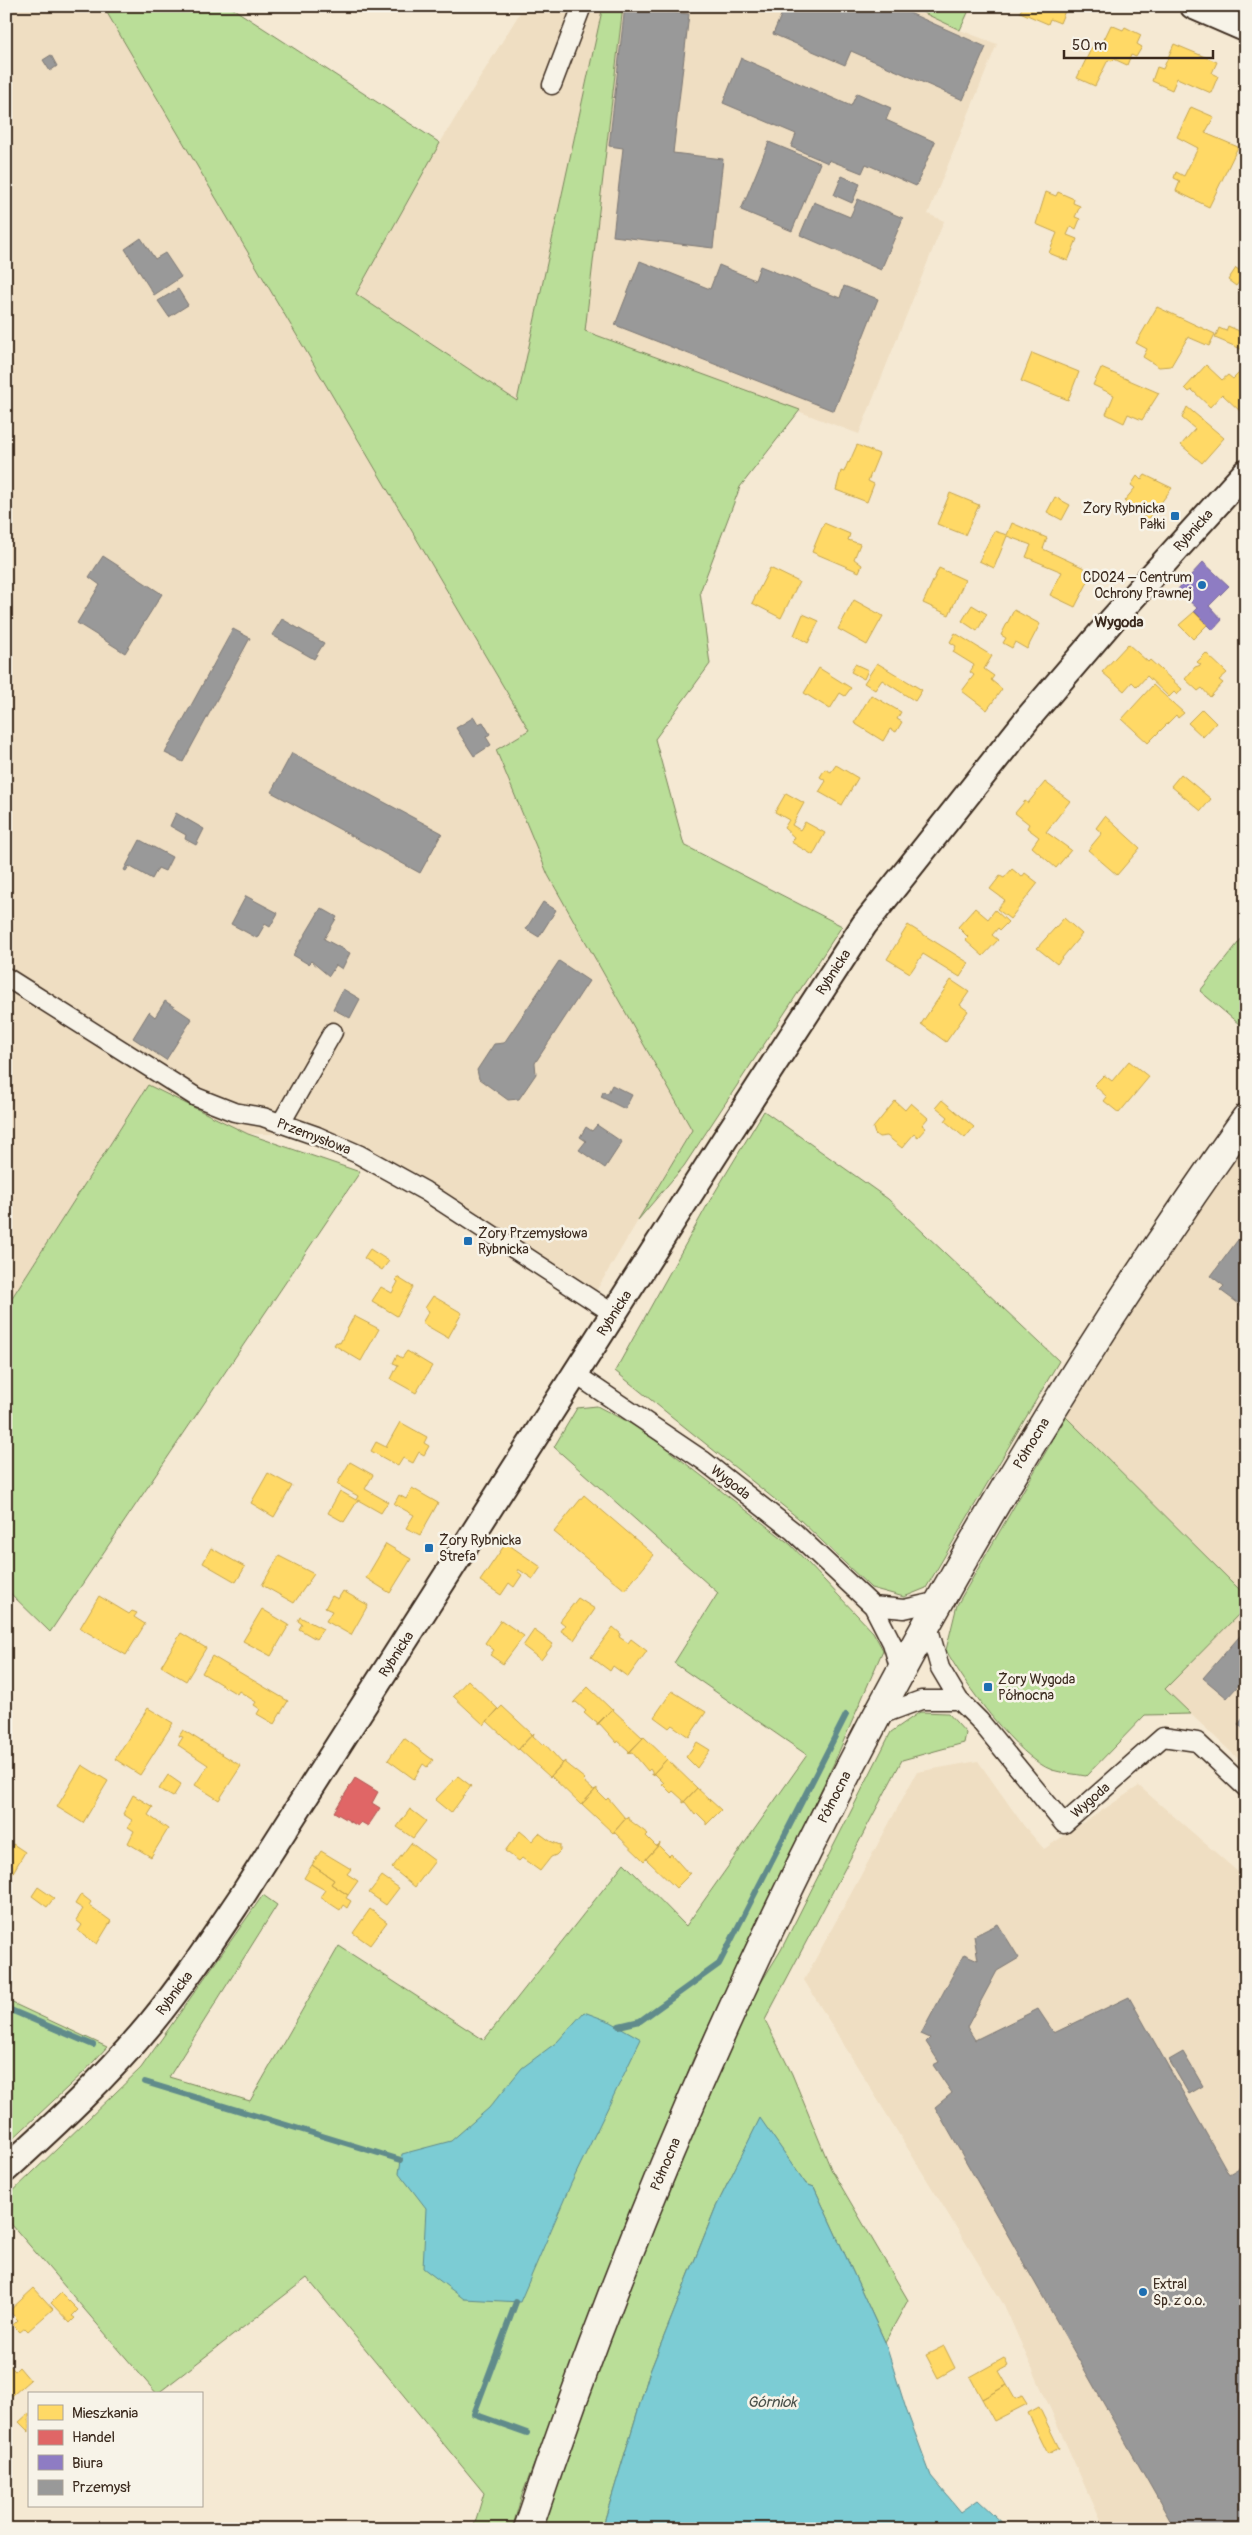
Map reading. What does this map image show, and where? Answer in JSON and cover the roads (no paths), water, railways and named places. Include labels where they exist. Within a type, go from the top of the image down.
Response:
[{"type":"main road","name":"Północna","points":[[528,2529],[603,2319],[661,2171],[771,1924],[875,1717],[933,1611],[1088,1352],[1158,1244],[1246,1118]]},
{"type":"street","points":[[552,85],[582,6]]},
{"type":"street","points":[[1193,6],[1246,29]]},
{"type":"street","name":"Rybnicka","points":[[6,2169],[56,2125],[108,2071],[150,2024],[190,1972],[242,1896],[864,925],[1029,717],[1246,472]]},
{"type":"street","name":"Przemysłowa","points":[[6,977],[196,1097],[234,1112],[281,1123],[358,1154],[424,1190],[614,1314]]},
{"type":"street","points":[[281,1123],[333,1032]]},
{"type":"street","name":"Wygoda","points":[[575,1374],[704,1461],[792,1531],[873,1606],[890,1638],[900,1670]]},
{"type":"street","points":[[873,1606],[933,1611]]},
{"type":"street","name":"Wygoda","points":[[933,1611],[940,1668],[959,1700],[979,1720],[1064,1824],[1163,1737],[1197,1742],[1246,1788]]},
{"type":"street","points":[[875,1717],[921,1700],[959,1700]]},
{"type":"water","points":[[584,2012],[611,2022],[641,2039],[570,2186],[520,2302],[464,2299],[423,2268],[426,2208],[399,2173],[402,2154],[451,2141],[489,2108],[522,2068],[557,2042]]},
{"type":"water","name":"Górniok","points":[[760,2118],[806,2184],[814,2187],[885,2342],[906,2409],[931,2476],[961,2512],[978,2500],[1009,2529],[602,2529],[649,2374],[715,2209]]},
{"type":"waterway","points":[[619,2026],[640,2021],[719,1964],[846,1715]]},
{"type":"waterway","points":[[6,2008],[93,2045]]},
{"type":"waterway","points":[[145,2082],[401,2160]]},
{"type":"waterway","points":[[516,2302],[474,2414],[527,2433]]},
{"type":"place","name":"Żory Rybnicka Pałki","points":[[1175,516]]},
{"type":"place","name":"CDO24 – Centrum Ochrony Prawnej","points":[[1202,585]]},
{"type":"place","name":"Żory Przemysłowa Rybnicka","points":[[468,1241]]},
{"type":"place","name":"Żory Rybnicka Strefa","points":[[429,1548]]},
{"type":"place","name":"Żory Wygoda Północna","points":[[988,1687]]},
{"type":"place","name":"Extral Sp. z o.o.","points":[[1143,2292]]},
{"type":"district","name":"Wygoda","points":[[1119,622]]}]
